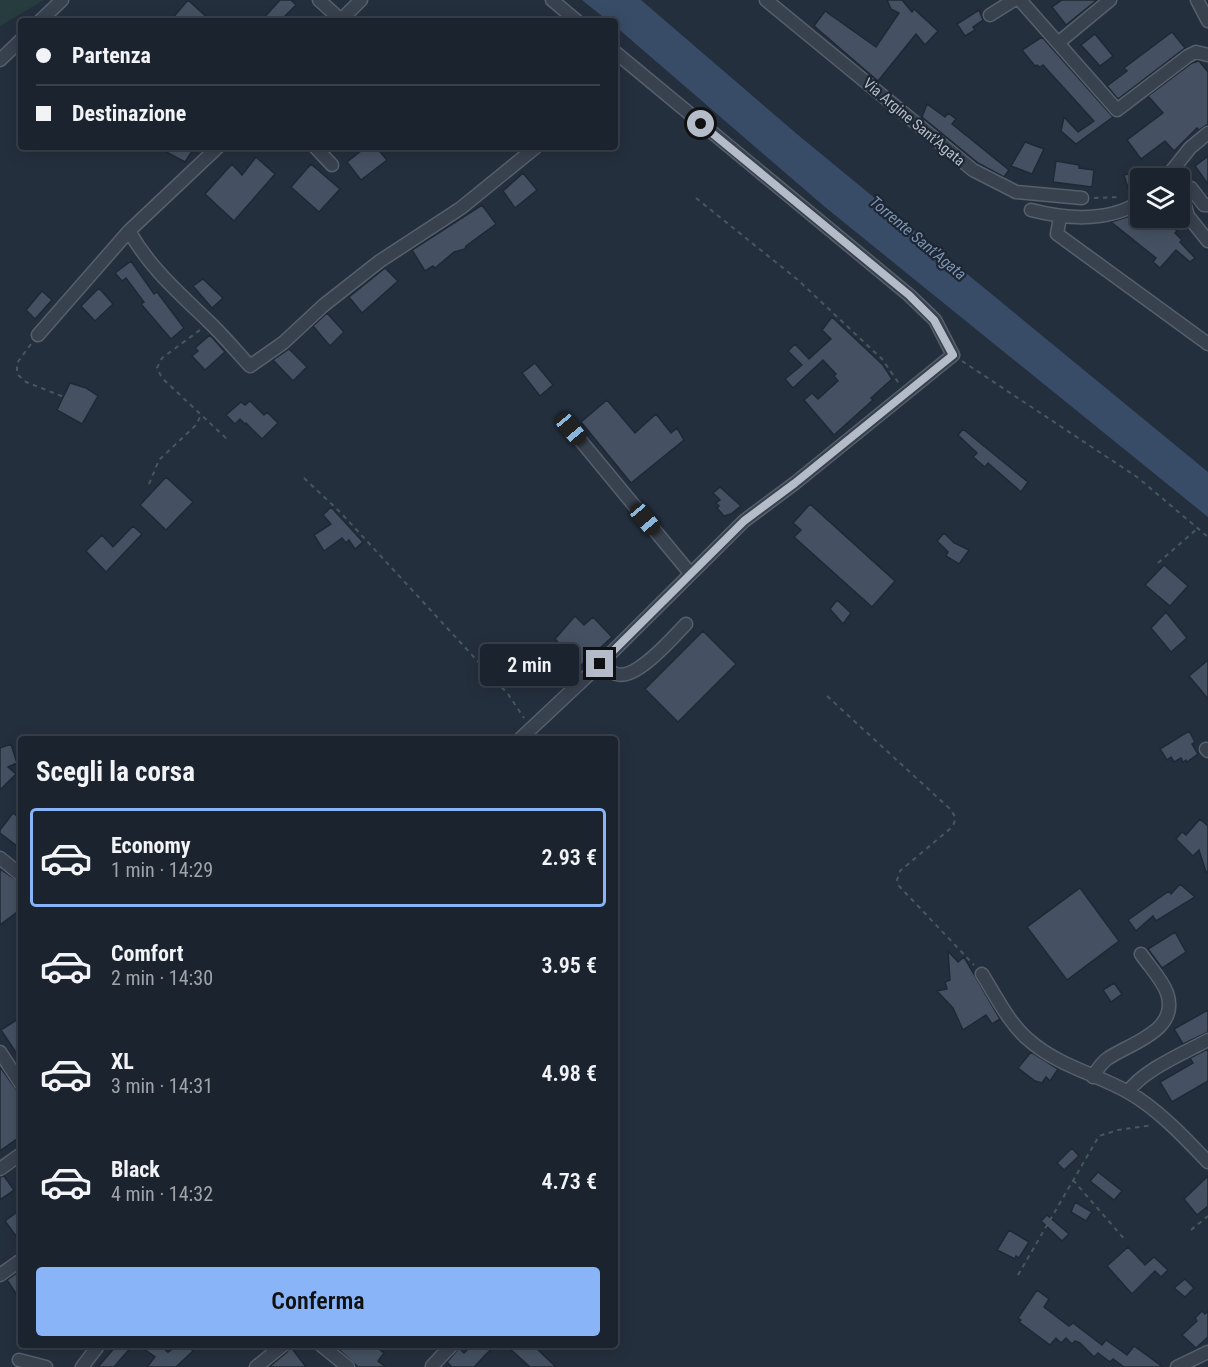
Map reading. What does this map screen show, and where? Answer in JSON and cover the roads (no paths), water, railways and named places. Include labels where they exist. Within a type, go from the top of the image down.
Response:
[{"type":"street","points":[[43,18],[62,0]]},
{"type":"street","points":[[319,0],[338,18]]},
{"type":"street","points":[[344,18],[362,0]]},
{"type":"street","points":[[552,0],[573,18]]},
{"type":"street","name":"Via Argine Sant'Agata","points":[[766,0],[973,170],[1016,192],[1082,198]]},
{"type":"street","points":[[990,15],[1014,0]]},
{"type":"street","points":[[1020,0],[1117,110],[1188,56],[1196,52],[1208,55]]},
{"type":"street","points":[[1058,43],[1110,0]]},
{"type":"street","points":[[1197,0],[1208,21]]},
{"type":"street","points":[[0,60],[18,43]]},
{"type":"street","points":[[523,736],[600,664],[744,521],[795,483],[953,355],[934,320],[909,295],[618,54]]},
{"type":"street","points":[[1177,168],[1190,148],[1208,133]]},
{"type":"street","points":[[38,334],[129,231],[215,150]]},
{"type":"street","points":[[318,150],[332,165]]},
{"type":"street","points":[[129,231],[142,255],[164,280],[210,323],[250,366],[284,343],[324,305],[380,261],[461,208],[532,150]]},
{"type":"street","points":[[1190,192],[1204,205],[1208,205]]},
{"type":"street","points":[[1031,210],[1060,217],[1104,215],[1130,208]]},
{"type":"street","points":[[1060,217],[1057,234],[1208,344]]},
{"type":"street","points":[[1190,218],[1208,241]]},
{"type":"street","points":[[571,429],[690,573]]},
{"type":"street","points":[[600,664],[616,675],[631,674],[645,664],[686,624]]},
{"type":"street","points":[[0,858],[18,873]]},
{"type":"street","points":[[1093,1077],[1099,1066],[1107,1059],[1153,1033],[1161,1026],[1167,1014],[1167,994],[1141,954]]},
{"type":"street","points":[[982,974],[1015,1026],[1030,1042],[1073,1069],[1128,1092],[1168,1123],[1208,1162]]},
{"type":"street","points":[[1128,1092],[1133,1084],[1146,1075],[1208,1040]]},
{"type":"street","points":[[0,1052],[18,1079]]},
{"type":"street","points":[[0,1169],[18,1156]]},
{"type":"street","points":[[0,1275],[18,1262]]},
{"type":"street","points":[[82,1367],[96,1348]]},
{"type":"street","points":[[256,1367],[280,1348]]},
{"type":"street","points":[[324,1348],[348,1367]]},
{"type":"street","points":[[431,1367],[449,1348]]},
{"type":"street","points":[[1177,1367],[1208,1352]]},
{"type":"street","points":[[19,1360],[46,1367]]},
{"type":"water","name":"Torrente Sant'Agata","points":[[582,0],[641,0],[798,135],[1208,472],[1208,517],[825,207],[618,29],[618,18],[604,18]]}]
